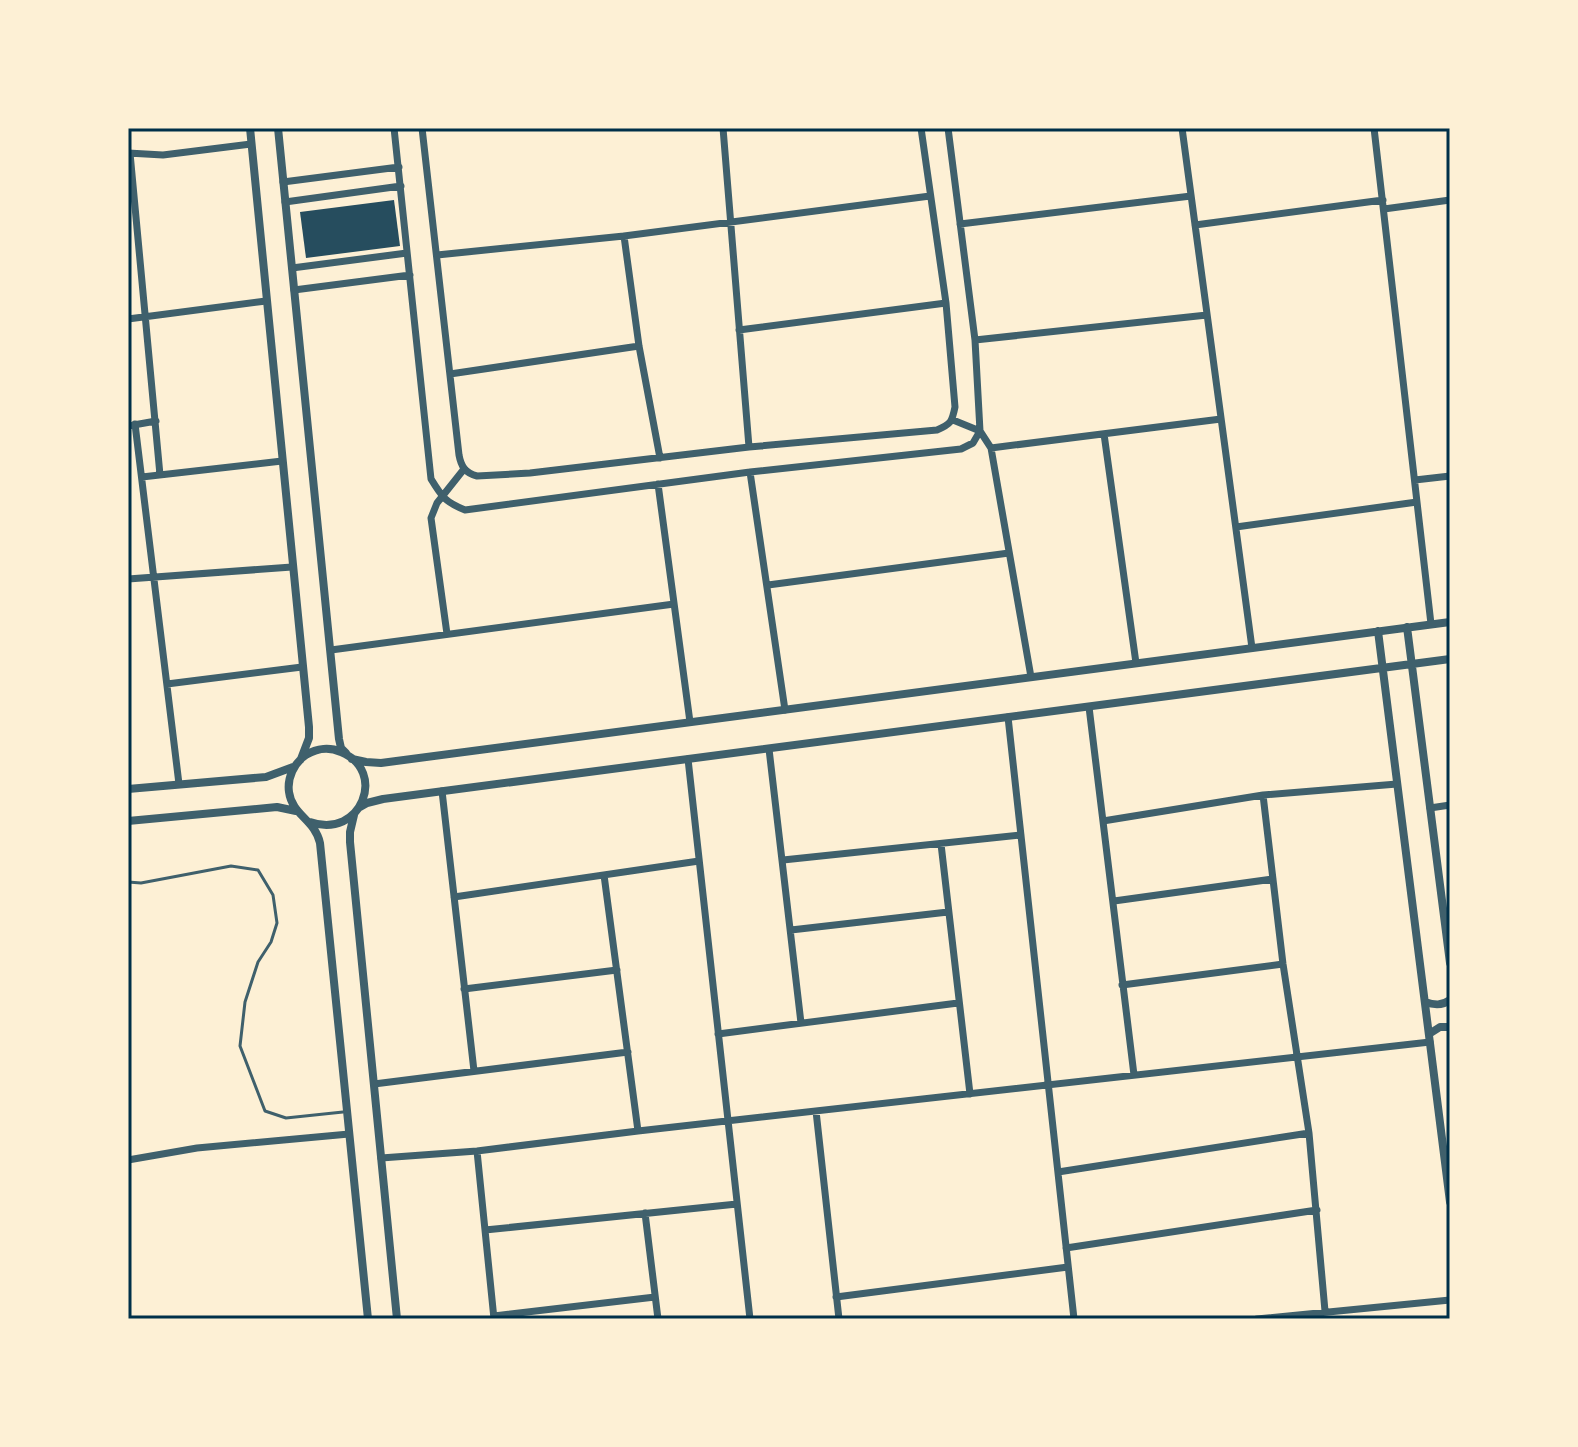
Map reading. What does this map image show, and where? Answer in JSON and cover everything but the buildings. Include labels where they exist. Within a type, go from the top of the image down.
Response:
[{"type":"street","points":[[250,128],[309,727],[309,738],[301,759]]},
{"type":"street","points":[[278,128],[339,739],[341,748],[359,767],[365,787],[364,798],[350,832],[350,842],[397,1319]]},
{"type":"street","points":[[394,128],[431,479],[450,504],[465,510],[750,472],[961,449],[973,443],[980,431]]},
{"type":"street","points":[[422,128],[459,455],[464,469],[477,476],[937,430],[946,426],[953,420],[955,407],[946,303],[921,128]]},
{"type":"street","points":[[723,128],[749,447]]},
{"type":"street","points":[[948,128],[975,340],[980,431],[991,448],[1031,677]]},
{"type":"street","points":[[1182,128],[1252,648]]},
{"type":"street","points":[[1374,128],[1431,624]]},
{"type":"street","points":[[160,475],[129,153],[163,155],[251,144]]},
{"type":"street","points":[[283,182],[399,167]]},
{"type":"street","points":[[285,202],[401,186]]},
{"type":"street","points":[[437,255],[624,236],[930,196]]},
{"type":"street","points":[[960,224],[1191,196]]},
{"type":"street","points":[[1195,225],[1450,200]]},
{"type":"street","points":[[624,236],[639,346],[660,458]]},
{"type":"street","points":[[292,268],[407,253]]},
{"type":"street","points":[[294,290],[410,275]]},
{"type":"street","points":[[128,319],[266,301]]},
{"type":"street","points":[[739,330],[946,303]]},
{"type":"street","points":[[975,340],[1207,315]]},
{"type":"street","points":[[450,374],[639,346]]},
{"type":"street","points":[[991,448],[1221,419]]},
{"type":"street","points":[[953,420],[980,431]]},
{"type":"street","points":[[156,421],[132,425],[142,477],[179,784]]},
{"type":"street","points":[[1104,434],[1136,663]]},
{"type":"street","points":[[142,477],[282,461]]},
{"type":"street","points":[[447,634],[431,518],[432,511],[464,469]]},
{"type":"street","points":[[750,472],[785,710]]},
{"type":"street","points":[[1415,480],[1450,476]]},
{"type":"street","points":[[658,484],[690,722]]},
{"type":"street","points":[[1236,527],[1417,502]]},
{"type":"street","points":[[768,585],[1009,553]]},
{"type":"street","points":[[128,579],[292,567]]},
{"type":"street","points":[[331,650],[674,604]]},
{"type":"street","points":[[368,1319],[320,843],[310,822],[296,811],[288,789],[294,767],[311,752],[335,750],[366,762],[381,763],[1450,622]]},
{"type":"street","points":[[1407,627],[1450,963]]},
{"type":"street","points":[[1378,631],[1450,1202]]},
{"type":"street","points":[[310,822],[328,826],[347,821],[375,800],[1450,659]]},
{"type":"street","points":[[167,684],[302,667]]},
{"type":"street","points":[[1089,707],[1134,1075]]},
{"type":"street","points":[[1008,717],[1074,1319]]},
{"type":"street","points":[[769,749],[801,1023]]},
{"type":"street","points":[[688,759],[750,1319]]},
{"type":"street","points":[[128,789],[266,777],[294,767]]},
{"type":"street","points":[[1103,821],[1263,795],[1397,784]]},
{"type":"street","points":[[442,791],[474,1071]]},
{"type":"street","points":[[1263,795],[1283,964],[1309,1133],[1325,1311]]},
{"type":"street","points":[[1430,808],[1450,805]]},
{"type":"street","points":[[128,821],[277,807],[296,811]]},
{"type":"street","points":[[783,860],[1021,835]]},
{"type":"street","points":[[941,844],[970,1094]]},
{"type":"street","points":[[454,897],[699,861]]},
{"type":"street","points":[[604,875],[638,1131]]},
{"type":"street","points":[[1114,901],[1273,879]]},
{"type":"street","points":[[791,930],[948,912]]},
{"type":"street","points":[[1122,985],[1283,964]]},
{"type":"street","points":[[464,989],[617,970]]},
{"type":"street","points":[[1425,1002],[1441,1005],[1450,1000]]},
{"type":"street","points":[[718,1034],[958,1003]]},
{"type":"street","points":[[381,1158],[477,1151],[1296,1057],[1429,1038],[1440,1027],[1450,1027]]},
{"type":"street","points":[[374,1084],[628,1052]]},
{"type":"street","points":[[816,1111],[839,1319]]},
{"type":"street","points":[[1058,1172],[1309,1133]]},
{"type":"street","points":[[128,1160],[197,1148],[349,1134]]},
{"type":"street","points":[[477,1151],[494,1318],[655,1297]]},
{"type":"street","points":[[485,1230],[737,1204]]},
{"type":"street","points":[[1066,1248],[1317,1210]]},
{"type":"street","points":[[645,1213],[658,1319]]},
{"type":"street","points":[[836,1297],[1068,1267]]},
{"type":"street","points":[[1257,1319],[1450,1300]]},
{"type":"lane","points":[[128,882],[141,883],[231,866],[258,870],[273,895],[277,923],[271,942],[258,962],[245,1002],[240,1046],[265,1111],[286,1118],[347,1112]]}]
